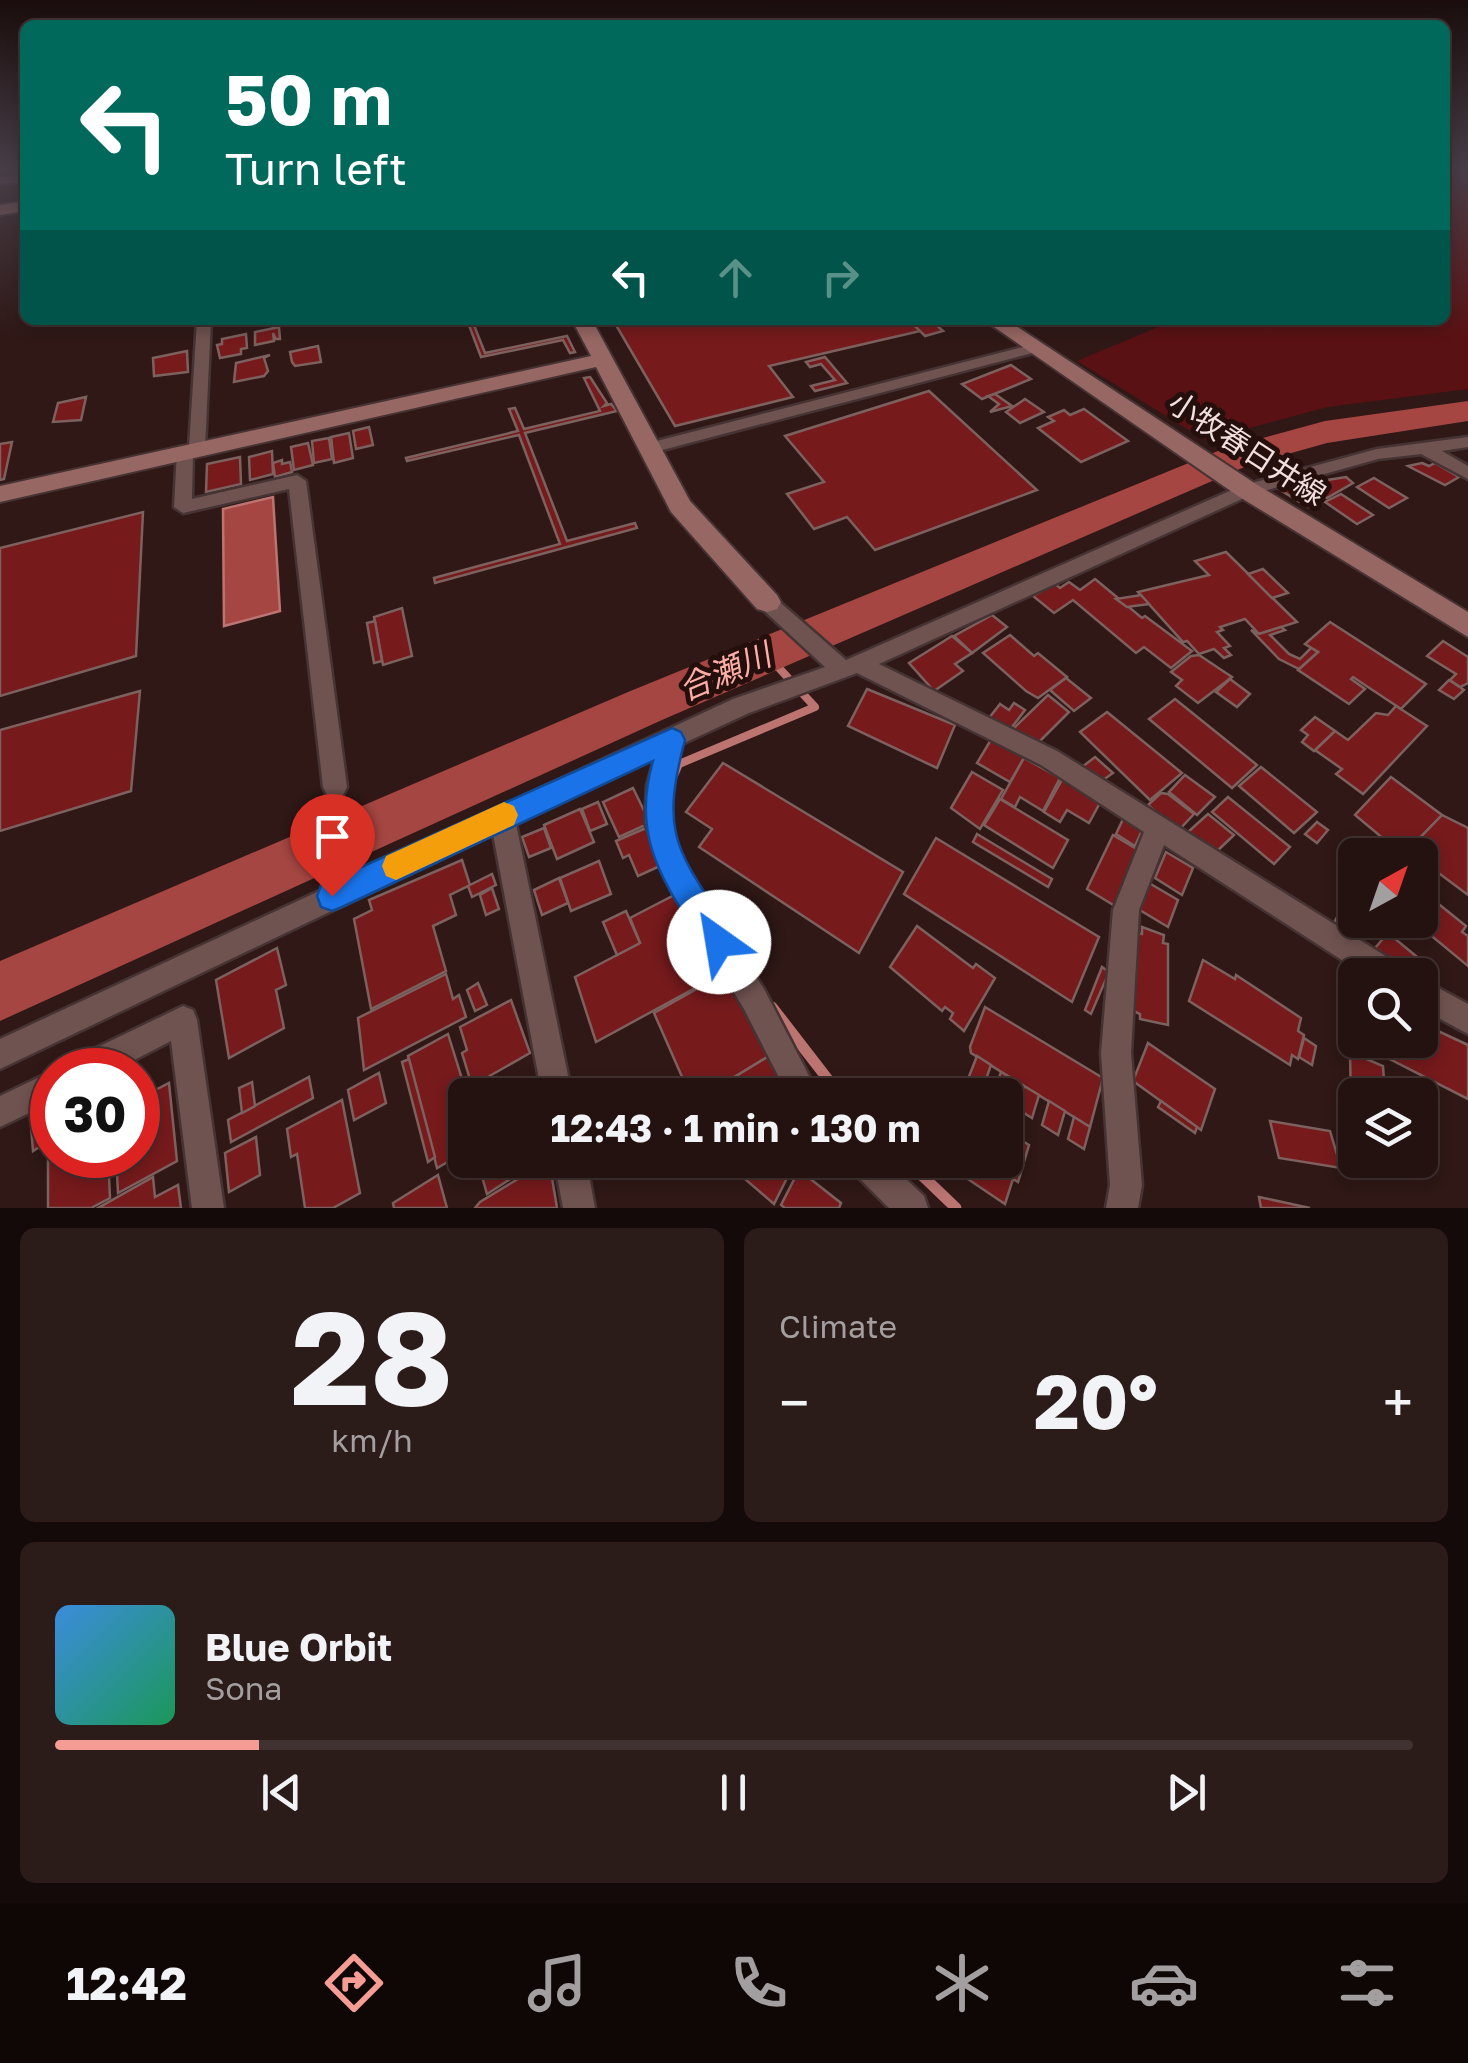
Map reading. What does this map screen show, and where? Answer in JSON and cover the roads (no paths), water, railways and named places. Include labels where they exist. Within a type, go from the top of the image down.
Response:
[{"type":"street","points":[[204,325],[183,507],[298,481],[335,786]]},
{"type":"street","points":[[585,325],[680,506],[767,602],[846,666],[1049,758],[1363,958]]},
{"type":"street","name":"小牧春日井線","points":[[1001,325],[1238,484],[1468,626]]},
{"type":"street","points":[[651,448],[1035,348]]},
{"type":"street","points":[[0,494],[604,360]]},
{"type":"street","points":[[0,1054],[502,816],[741,706],[846,666],[1238,484],[1376,454],[1468,442]]},
{"type":"street","points":[[1424,448],[1468,473]]},
{"type":"street","points":[[672,740],[659,785],[657,822],[674,870],[754,999],[795,1078]]},
{"type":"street","points":[[502,816],[554,1078]]},
{"type":"street","points":[[1122,1208],[1126,1185],[1116,1052],[1126,910],[1158,827]]},
{"type":"street","points":[[1438,1002],[1468,1020]]},
{"type":"street","points":[[128,1048],[183,1020],[208,1208]]},
{"type":"street","points":[[0,1112],[30,1097]]},
{"type":"street","points":[[573,1178],[579,1208]]},
{"type":"street","points":[[881,1178],[912,1208]]},
{"type":"waterway","name":"合瀬川","points":[[0,991],[645,706],[1236,457],[1325,432],[1468,411]]},
{"type":"waterway","points":[[670,785],[679,764],[815,707],[767,655]]},
{"type":"waterway","points":[[772,1007],[827,1078]]},
{"type":"waterway","points":[[925,1178],[956,1208]]}]
